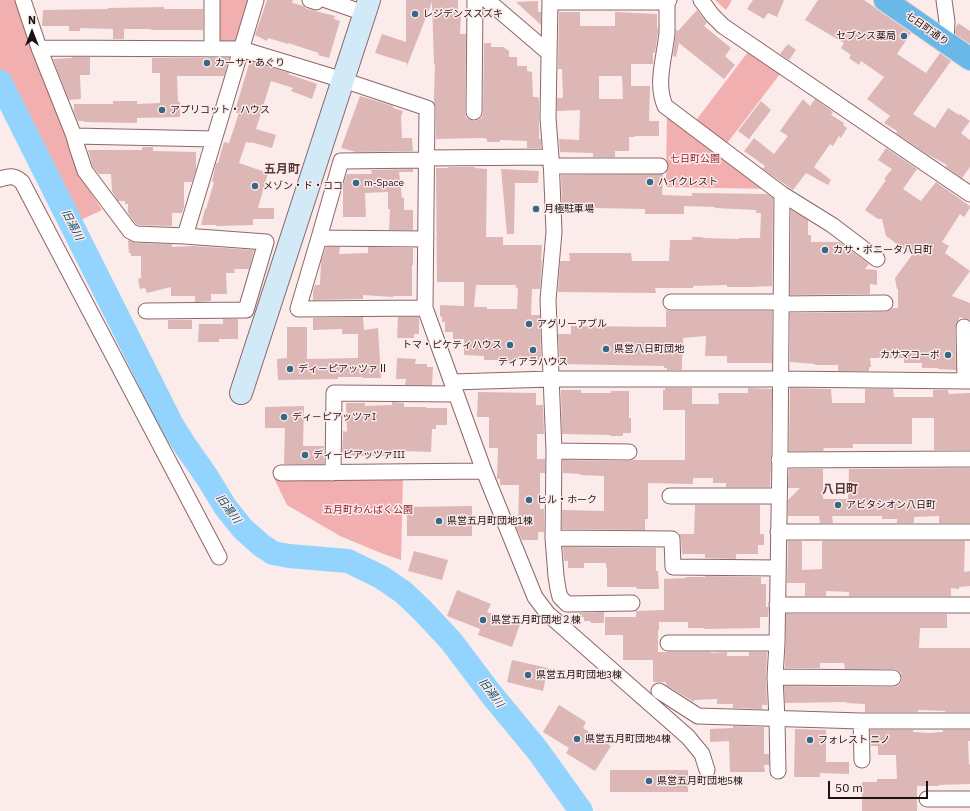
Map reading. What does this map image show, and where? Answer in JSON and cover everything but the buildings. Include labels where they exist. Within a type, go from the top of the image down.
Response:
[{"type":"highway","name":"七日町通り","points":[[885,0],[970,59]]},
{"type":"street","points":[[23,0],[39,48],[74,136],[85,171],[130,231],[136,234],[266,242],[246,310],[146,311]]},
{"type":"street","points":[[212,0],[212,49]]},
{"type":"street","points":[[185,236],[256,0]]},
{"type":"street","points":[[310,0],[316,2],[318,0]]},
{"type":"street","points":[[241,393],[367,7],[326,0]]},
{"type":"street","points":[[474,112],[475,0]]},
{"type":"street","points":[[487,0],[549,53]]},
{"type":"street","points":[[701,0],[712,15],[723,26],[970,194]]},
{"type":"street","points":[[944,0],[947,22],[946,42]]},
{"type":"street","points":[[632,603],[567,604],[560,597],[556,576],[553,538],[554,451],[548,300],[554,232],[548,118],[550,1],[668,1],[661,82],[663,100],[666,106],[782,194],[832,226],[877,259]]},
{"type":"street","points":[[39,48],[241,48],[426,108],[426,308],[484,471],[535,597],[548,614],[688,737],[702,754],[707,770]]},
{"type":"street","points":[[74,136],[214,139]]},
{"type":"street","points":[[426,308],[298,309],[341,161],[426,159],[551,161],[660,166]]},
{"type":"street","points":[[0,179],[11,176],[22,182],[219,557]]},
{"type":"street","points":[[778,771],[775,677],[777,643],[782,194]]},
{"type":"street","points":[[319,238],[426,239]]},
{"type":"street","points":[[671,302],[885,303]]},
{"type":"street","points":[[333,473],[334,393],[454,388],[551,379],[967,381],[964,327]]},
{"type":"street","points":[[554,451],[629,452]]},
{"type":"street","points":[[779,460],[970,459]]},
{"type":"street","points":[[281,473],[484,471]]},
{"type":"street","points":[[670,496],[779,496]]},
{"type":"street","points":[[778,532],[970,532]]},
{"type":"street","points":[[553,538],[672,539],[673,567],[777,568]]},
{"type":"street","points":[[777,605],[970,605]]},
{"type":"street","points":[[668,643],[777,643]]},
{"type":"street","points":[[775,677],[893,678]]},
{"type":"street","points":[[660,691],[698,716],[861,721],[970,721]]},
{"type":"street","points":[[861,721],[862,760]]},
{"type":"street","points":[[927,799],[970,799]]},
{"type":"green space","points":[[0,0],[19,0],[77,171],[102,210],[74,223],[22,120],[0,70]]},
{"type":"green space","points":[[215,0],[252,0],[239,45],[215,45]]},
{"type":"green space","points":[[715,0],[732,0],[726,10]]},
{"type":"green space","name":"七日町公園","points":[[751,48],[783,70],[725,146],[773,189],[666,187],[667,109],[691,127]]},
{"type":"green space","name":"五月町わんぱく公園","points":[[403,475],[401,560],[340,536],[287,505],[273,476]]},
{"type":"waterway","name":"旧湯川","points":[[0,82],[172,425],[226,508],[243,529],[261,545],[273,553],[289,556],[348,561],[381,577],[403,592],[451,641],[491,694],[538,751],[581,811]]},
{"type":"place","name":"レジデンススズキ","points":[[415,14]]},
{"type":"place","name":"セブンス薬局","points":[[904,36]]},
{"type":"place","name":"カーサ・あぐり","points":[[207,63]]},
{"type":"place","name":"アプリコット・ハウス","points":[[162,110]]},
{"type":"place","name":"ハイクレスト","points":[[650,182]]},
{"type":"place","name":"m-Space","points":[[356,183]]},
{"type":"place","name":"メゾン・ド・ココ","points":[[255,186]]},
{"type":"place","name":"月極駐車場","points":[[536,209]]},
{"type":"place","name":"カサ・ボニータ八日町","points":[[825,250]]},
{"type":"place","name":"アグリーアブル","points":[[529,324]]},
{"type":"place","name":"トマ・ピケティハウス","points":[[510,345]]},
{"type":"place","name":"県営八日町団地","points":[[606,349]]},
{"type":"place","name":"ティアラハウス","points":[[533,350]]},
{"type":"place","name":"カサマコーポ","points":[[948,355]]},
{"type":"place","name":"ディ－ピアッツァⅡ","points":[[290,369]]},
{"type":"place","name":"ディ－ピアッツァI","points":[[284,417]]},
{"type":"place","name":"ディーピアッツァIII","points":[[305,455]]},
{"type":"place","name":"ヒル・ホーク","points":[[529,500]]},
{"type":"place","name":"アビタシオン八日町","points":[[838,505]]},
{"type":"place","name":"県営五月町団地1棟","points":[[439,521]]},
{"type":"place","name":"県営五月町団地２棟","points":[[483,620]]},
{"type":"place","name":"県営五月町団地3棟","points":[[528,675]]},
{"type":"place","name":"県営五月町団地4棟","points":[[577,739]]},
{"type":"place","name":"フォレスト ニノ","points":[[810,740]]},
{"type":"place","name":"県営五月町団地5棟","points":[[649,781]]},
{"type":"district","name":"五月町","points":[[282,170]]},
{"type":"district","name":"八日町","points":[[840,490]]}]
